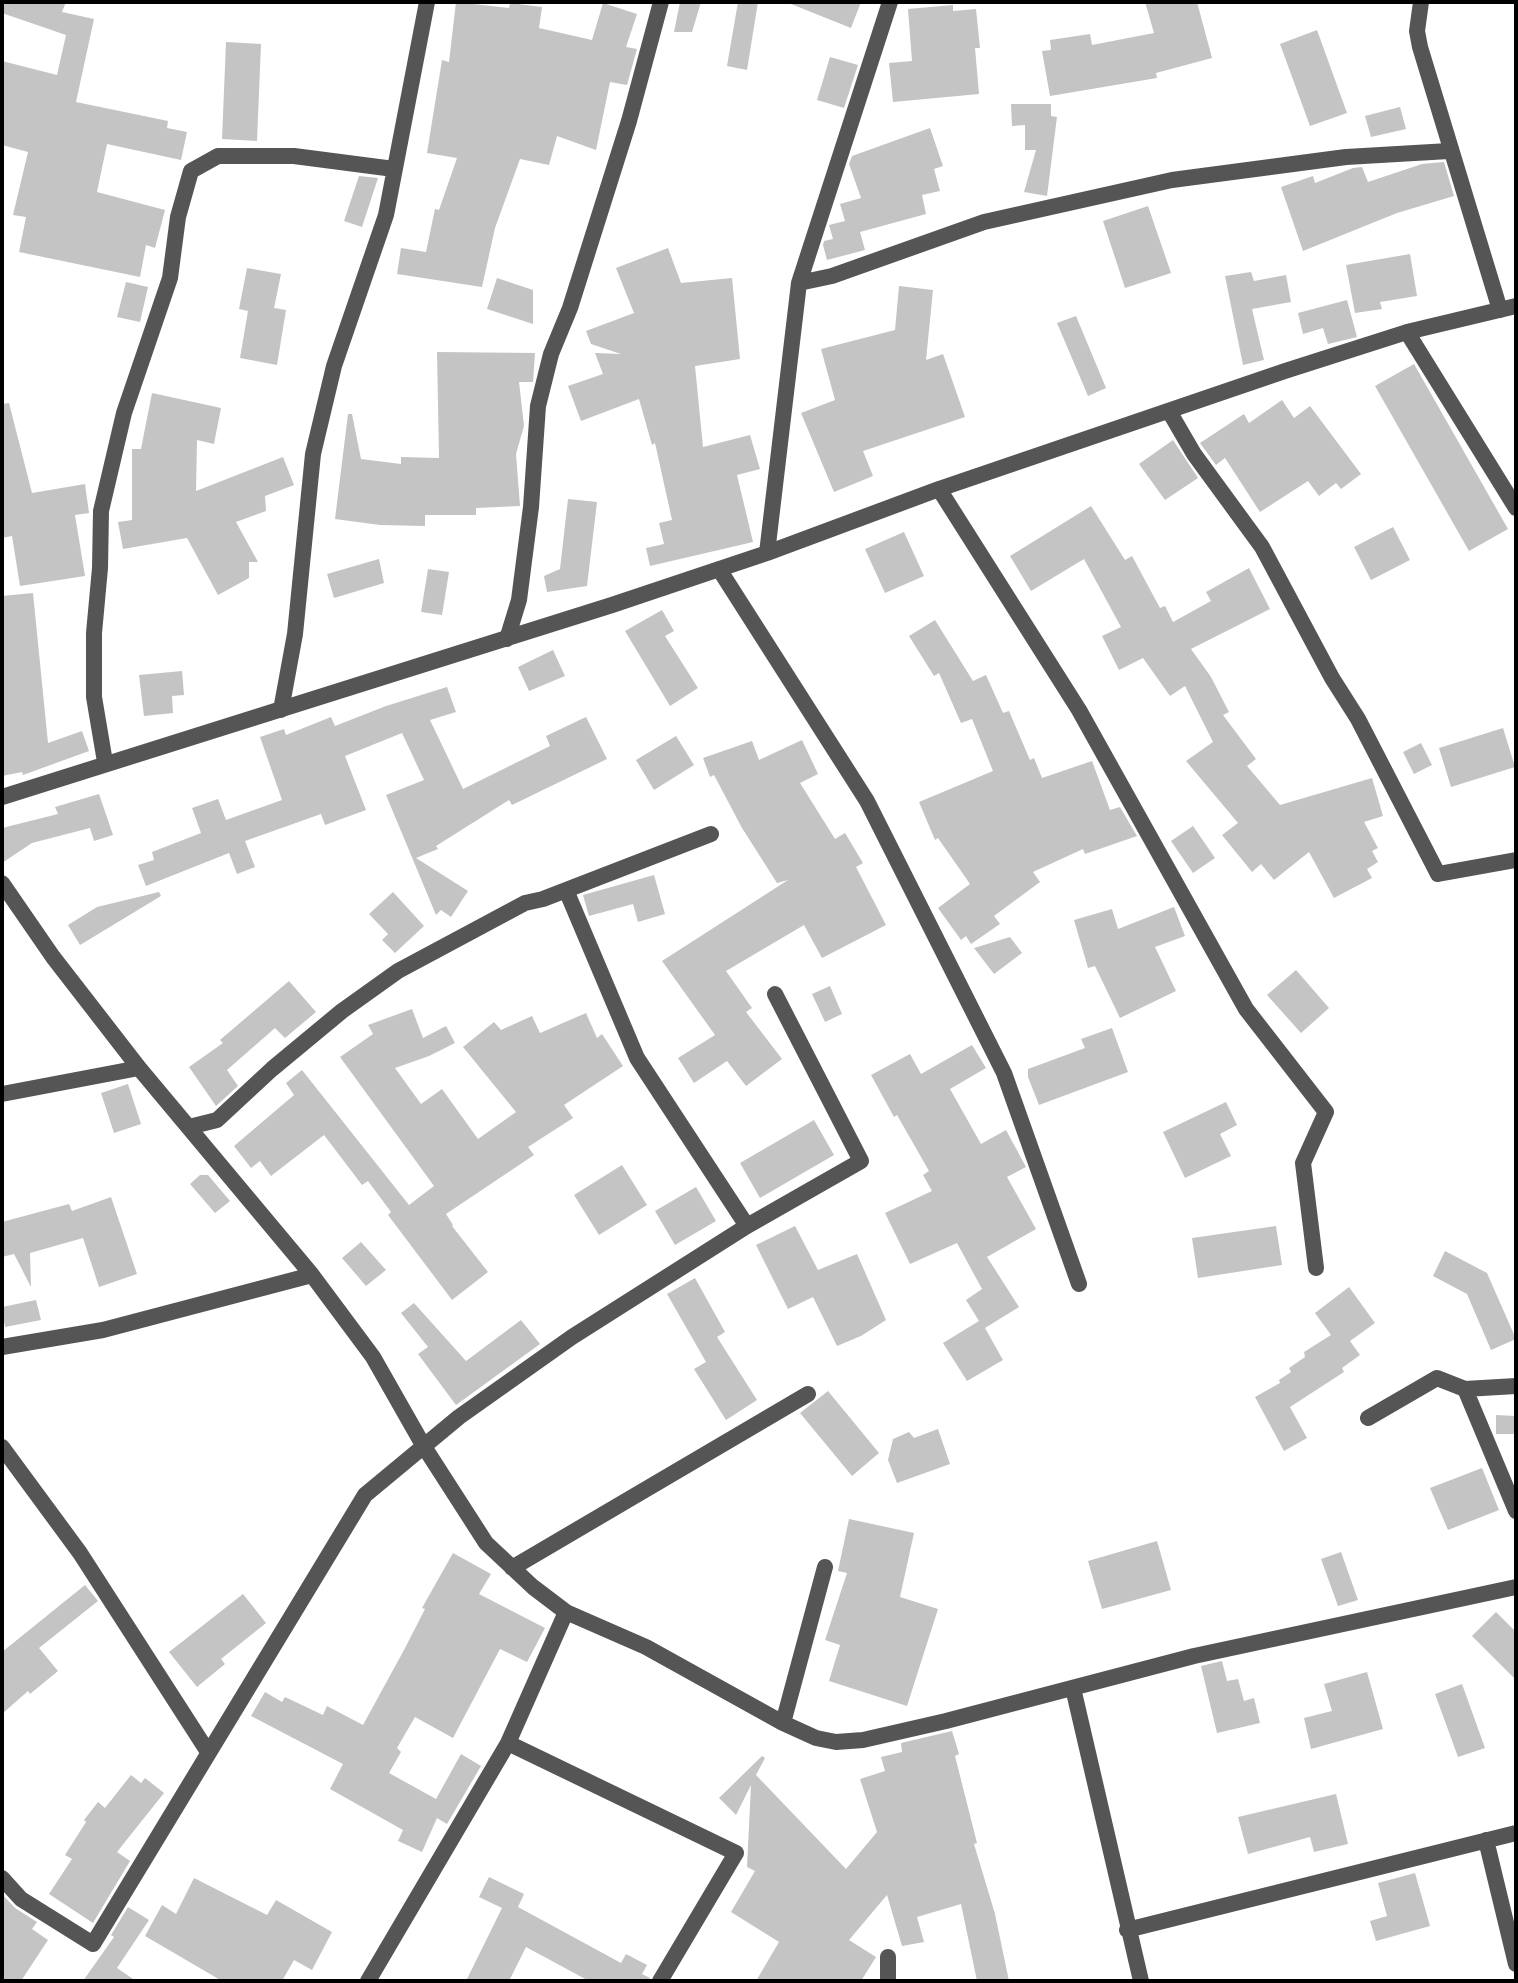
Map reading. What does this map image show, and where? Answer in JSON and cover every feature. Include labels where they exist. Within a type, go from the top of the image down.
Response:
[{"type":"street","points":[[281,710],[295,634],[313,454],[334,366],[386,215],[427,2]]},
{"type":"street","points":[[507,639],[519,600],[531,507],[538,406],[551,354],[570,308],[629,121],[661,2]]},
{"type":"street","points":[[767,553],[799,283],[891,2]]},
{"type":"street","points":[[2,797],[105,762],[507,639],[719,569],[939,489],[1407,332],[1508,308],[1449,151],[1420,47],[1417,31],[1421,2]]},
{"type":"street","points":[[799,283],[832,276],[984,222],[1172,180],[1346,157],[1449,151]]},
{"type":"street","points":[[105,762],[94,697],[94,633],[101,511],[124,413],[170,278],[178,217],[191,171],[218,156],[294,156],[394,169]]},
{"type":"street","points":[[1407,332],[1516,508]]},
{"type":"street","points":[[1169,411],[1194,454],[1262,547],[1332,678],[1371,743],[1438,874],[1516,860]]},
{"type":"street","points":[[939,489],[1079,710],[1246,1009],[1326,1112],[1303,1163],[1316,1268]]},
{"type":"street","points":[[719,569],[867,801],[997,1059],[1079,1284]]},
{"type":"street","points":[[207,1149],[217,1120],[330,1021],[398,971],[525,903],[711,834]]},
{"type":"street","points":[[2,883],[53,957],[139,1068],[312,1275],[373,1357],[423,1445],[486,1543],[533,1587],[566,1612],[646,1647],[783,1723],[826,1740],[863,1740],[1276,1637],[1516,1587]]},
{"type":"street","points":[[566,890],[637,1058],[747,1226]]},
{"type":"street","points":[[2,1878],[21,1899],[93,1944],[365,1495],[423,1445],[572,1337],[747,1226],[861,1161],[775,994]]},
{"type":"street","points":[[2,1094],[139,1068]]},
{"type":"street","points":[[189,1127],[217,1120]]},
{"type":"street","points":[[2,1347],[103,1330],[312,1275]]},
{"type":"street","points":[[1368,1418],[1437,1378],[1465,1389],[1516,1386]]},
{"type":"street","points":[[1465,1389],[1516,1511]]},
{"type":"street","points":[[512,1568],[808,1394]]},
{"type":"street","points":[[2,1447],[80,1553],[208,1752]]},
{"type":"street","points":[[783,1723],[825,1567]]},
{"type":"street","points":[[368,1981],[508,1743],[566,1612]]},
{"type":"street","points":[[1073,1688],[1141,1981]]},
{"type":"street","points":[[508,1743],[736,1853],[660,1981]]},
{"type":"street","points":[[1127,1930],[1516,1833]]},
{"type":"street","points":[[1486,1840],[1516,1964]]},
{"type":"street","points":[[888,1957],[888,1981]]},
{"type":"building","points":[[2,2],[66,2],[62,12],[94,19],[76,102],[168,121],[167,128],[187,132],[181,160],[107,144],[97,192],[165,210],[155,248],[146,245],[140,277],[19,252],[26,217],[13,215],[28,152],[2,145],[2,61],[57,75],[66,35],[2,13]]},
{"type":"building","points":[[456,2],[509,8],[510,3],[542,7],[539,28],[592,40],[603,3],[637,14],[626,47],[637,49],[627,85],[610,82],[596,150],[557,136],[549,165],[520,159],[495,228],[482,287],[397,274],[401,248],[426,252],[435,209],[439,210],[457,158],[427,153],[442,60],[449,62]]},
{"type":"building","points":[[680,2],[701,2],[692,32],[674,32]]},
{"type":"building","points":[[738,2],[758,2],[747,70],[727,66]]},
{"type":"building","points":[[786,2],[861,2],[851,28]]},
{"type":"building","points":[[1145,2],[1197,2],[1212,58],[1156,73],[1157,78],[1050,96],[1042,51],[1051,50],[1050,40],[1090,34],[1092,45],[1154,33]]},
{"type":"building","points":[[953,5],[953,11],[976,9],[980,48],[975,48],[979,94],[893,102],[889,63],[912,61],[908,9]]},
{"type":"building","points":[[1317,30],[1347,113],[1310,126],[1280,44]]},
{"type":"building","points":[[226,42],[261,44],[257,141],[222,139]]},
{"type":"building","points":[[830,57],[858,65],[844,108],[817,100]]},
{"type":"building","points":[[1011,104],[1051,104],[1051,116],[1057,117],[1047,196],[1024,192],[1036,150],[1025,150],[1025,125],[1012,126]]},
{"type":"building","points":[[1400,107],[1406,129],[1371,137],[1365,116]]},
{"type":"building","points":[[930,128],[943,166],[934,169],[940,191],[922,195],[926,214],[860,232],[865,250],[827,260],[823,245],[824,241],[833,239],[829,225],[845,221],[840,204],[861,198],[849,164],[852,156]]},
{"type":"building","points":[[1444,162],[1454,196],[1397,213],[1303,251],[1281,187],[1313,176],[1315,183],[1362,167],[1368,182],[1422,164]]},
{"type":"building","points":[[359,176],[378,178],[362,227],[344,221]]},
{"type":"building","points":[[1148,206],[1171,273],[1125,288],[1103,221]]},
{"type":"building","points":[[668,248],[681,283],[732,278],[740,359],[695,366],[703,447],[750,435],[760,469],[737,475],[753,542],[650,566],[646,548],[664,544],[659,523],[672,520],[655,443],[652,445],[639,399],[581,421],[568,386],[603,374],[595,353],[621,354],[591,344],[586,331],[634,313],[616,268]]},
{"type":"building","points":[[1410,254],[1417,296],[1380,302],[1382,309],[1355,313],[1346,265]]},
{"type":"building","points":[[247,268],[281,274],[274,308],[286,310],[277,365],[240,358],[248,311],[239,309]]},
{"type":"building","points":[[1251,272],[1254,281],[1286,275],[1291,302],[1252,309],[1264,360],[1243,365],[1225,276]]},
{"type":"building","points":[[497,278],[533,290],[533,324],[487,309]]},
{"type":"building","points":[[126,282],[148,287],[140,322],[117,317]]},
{"type":"building","points":[[899,286],[933,290],[926,360],[943,354],[965,417],[863,451],[873,476],[834,492],[801,413],[835,400],[821,349],[895,330]]},
{"type":"building","points":[[1347,300],[1357,337],[1328,344],[1323,328],[1303,334],[1298,313]]},
{"type":"building","points":[[1076,316],[1106,388],[1088,396],[1057,323]]},
{"type":"building","points":[[437,352],[535,353],[533,382],[519,382],[524,426],[516,454],[520,506],[476,508],[476,515],[425,515],[425,526],[380,525],[335,519],[348,414],[352,414],[361,459],[401,464],[401,457],[439,458]]},
{"type":"building","points":[[1414,364],[1508,529],[1469,551],[1375,386]]},
{"type":"building","points":[[152,393],[221,408],[214,444],[197,440],[196,491],[283,457],[294,485],[265,496],[266,511],[236,522],[258,562],[249,562],[249,578],[218,595],[187,538],[123,549],[118,522],[132,520],[132,449],[141,449]]},
{"type":"building","points":[[1282,400],[1294,418],[1310,406],[1361,474],[1341,489],[1336,483],[1319,496],[1308,481],[1260,512],[1225,458],[1216,465],[1200,443],[1244,414],[1249,423]]},
{"type":"building","points":[[9,403],[32,493],[85,484],[89,513],[75,515],[85,576],[20,586],[12,536],[2,538],[2,404]]},
{"type":"building","points":[[1173,440],[1198,478],[1165,500],[1139,464]]},
{"type":"building","points":[[568,499],[597,502],[587,586],[547,592],[544,576],[560,569]]},
{"type":"building","points":[[1091,506],[1125,560],[1132,556],[1160,608],[1165,606],[1173,622],[1211,601],[1206,592],[1249,568],[1270,609],[1191,649],[1211,677],[1229,712],[1223,715],[1256,759],[1247,766],[1280,805],[1372,778],[1383,816],[1364,822],[1378,848],[1372,851],[1378,862],[1367,869],[1372,878],[1334,898],[1309,852],[1274,880],[1261,864],[1252,872],[1222,835],[1238,823],[1186,761],[1213,742],[1185,686],[1170,696],[1143,658],[1119,670],[1102,636],[1121,627],[1084,559],[1031,591],[1010,556]]},
{"type":"building","points":[[1393,527],[1410,560],[1371,580],[1354,547]]},
{"type":"building","points":[[904,532],[924,576],[885,593],[865,549]]},
{"type":"building","points":[[379,559],[384,583],[334,598],[327,574]]},
{"type":"building","points":[[428,569],[449,572],[442,615],[421,612]]},
{"type":"building","points":[[33,593],[48,743],[82,731],[89,751],[23,775],[22,772],[2,776],[2,596]]},
{"type":"building","points":[[662,610],[674,631],[665,636],[698,688],[670,706],[625,631]]},
{"type":"building","points":[[935,620],[973,681],[986,675],[1003,713],[1009,711],[1030,760],[1034,758],[1042,778],[1092,761],[1110,810],[1120,807],[1137,836],[1085,854],[1083,849],[1033,872],[1040,882],[994,916],[1000,924],[971,944],[966,936],[961,940],[938,908],[970,884],[938,838],[935,840],[919,802],[993,771],[972,719],[961,723],[939,673],[934,676],[909,636]]},
{"type":"building","points":[[553,650],[565,676],[529,691],[518,667]]},
{"type":"building","points":[[182,671],[184,695],[172,696],[173,713],[144,716],[139,675]]},
{"type":"building","points":[[447,687],[456,712],[430,720],[463,789],[550,746],[546,736],[586,717],[607,759],[512,805],[509,800],[436,846],[438,849],[416,858],[468,891],[451,917],[441,910],[436,915],[386,795],[424,780],[402,733],[345,756],[366,810],[325,825],[321,814],[245,841],[255,867],[237,874],[229,853],[146,886],[138,865],[154,860],[152,852],[201,833],[192,808],[218,799],[226,820],[282,800],[260,737],[284,729],[286,735],[331,717],[335,726]]},
{"type":"building","points":[[1503,728],[1515,767],[1451,787],[1439,748]]},
{"type":"building","points":[[676,736],[694,765],[654,790],[636,760]]},
{"type":"building","points":[[802,740],[818,774],[800,783],[835,839],[845,833],[863,863],[856,867],[886,925],[822,958],[804,925],[726,971],[752,1008],[746,1012],[782,1059],[746,1086],[727,1061],[694,1083],[678,1058],[715,1035],[662,961],[788,880],[777,883],[742,828],[714,775],[710,777],[703,758],[752,741],[759,760]]},
{"type":"building","points":[[1421,743],[1432,765],[1414,774],[1403,752]]},
{"type":"building","points":[[99,794],[113,835],[94,841],[90,828],[32,843],[2,863],[2,828],[58,814],[55,807]]},
{"type":"building","points":[[1193,826],[1215,858],[1193,873],[1171,841]]},
{"type":"building","points":[[654,875],[665,914],[638,922],[633,904],[589,916],[583,895]]},
{"type":"building","points":[[159,892],[161,896],[80,945],[68,925],[97,907]]},
{"type":"building","points":[[393,892],[424,926],[395,953],[382,940],[388,934],[369,914]]},
{"type":"building","points":[[1174,907],[1185,936],[1155,947],[1176,991],[1120,1018],[1095,966],[1088,968],[1074,920],[1112,909],[1118,929]]},
{"type":"building","points":[[1010,937],[1022,953],[994,974],[974,948]]},
{"type":"building","points":[[1296,970],[1329,1008],[1301,1033],[1267,995]]},
{"type":"building","points":[[289,981],[316,1012],[285,1038],[275,1028],[227,1070],[238,1086],[216,1106],[189,1067],[223,1043],[220,1040]]},
{"type":"building","points":[[830,986],[842,1014],[825,1022],[812,994]]},
{"type":"building","points":[[412,1009],[423,1038],[446,1026],[455,1043],[395,1068],[421,1104],[442,1089],[478,1139],[516,1112],[463,1047],[494,1022],[501,1030],[532,1016],[540,1033],[586,1013],[597,1038],[602,1034],[623,1066],[564,1105],[573,1118],[528,1147],[534,1155],[446,1214],[488,1272],[452,1300],[388,1215],[391,1212],[368,1181],[362,1185],[324,1135],[271,1176],[260,1161],[251,1168],[234,1146],[294,1095],[286,1083],[302,1070],[409,1205],[434,1186],[340,1057],[373,1034],[368,1025]]},
{"type":"building","points":[[1112,1028],[1128,1072],[1039,1105],[1028,1069],[1085,1048],[1081,1039]]},
{"type":"building","points":[[972,1045],[986,1068],[950,1089],[981,1144],[1006,1130],[1026,1167],[1007,1177],[1036,1229],[987,1257],[1019,1307],[985,1328],[1003,1360],[967,1381],[943,1343],[979,1321],[966,1300],[982,1289],[957,1243],[910,1264],[885,1213],[932,1191],[923,1175],[929,1171],[871,1075],[910,1054],[921,1074]]},
{"type":"building","points":[[128,1084],[141,1124],[114,1133],[101,1093]]},
{"type":"building","points":[[1226,1102],[1237,1125],[1220,1134],[1231,1156],[1185,1178],[1163,1132]]},
{"type":"building","points":[[814,1120],[834,1155],[760,1198],[740,1163]]},
{"type":"building","points":[[622,1165],[647,1205],[599,1235],[574,1195]]},
{"type":"building","points":[[200,1175],[208,1175],[230,1201],[215,1213],[190,1184]]},
{"type":"building","points":[[696,1187],[716,1221],[675,1245],[655,1211]]},
{"type":"building","points":[[111,1197],[137,1274],[99,1287],[83,1238],[30,1253],[31,1287],[14,1254],[2,1257],[2,1222],[69,1204],[72,1211]]},
{"type":"building","points":[[795,1226],[818,1270],[857,1254],[886,1320],[861,1336],[837,1346],[813,1297],[788,1309],[756,1245]]},
{"type":"building","points":[[1276,1226],[1282,1265],[1198,1278],[1192,1238]]},
{"type":"building","points":[[361,1242],[386,1270],[366,1286],[342,1258]]},
{"type":"building","points":[[1445,1251],[1487,1273],[1516,1339],[1491,1350],[1467,1294],[1433,1276]]},
{"type":"building","points":[[695,1278],[725,1332],[717,1337],[757,1400],[726,1420],[694,1369],[706,1362],[667,1294]]},
{"type":"building","points":[[1349,1287],[1375,1323],[1350,1341],[1360,1355],[1342,1368],[1344,1372],[1290,1407],[1307,1438],[1284,1451],[1255,1397],[1280,1383],[1279,1380],[1291,1372],[1289,1368],[1305,1357],[1304,1352],[1331,1335],[1315,1313]]},
{"type":"building","points":[[36,1300],[41,1320],[5,1327],[2,1307]]},
{"type":"building","points":[[414,1303],[466,1361],[521,1320],[540,1344],[456,1405],[418,1354],[428,1347],[401,1313]]},
{"type":"building","points":[[828,1391],[879,1453],[852,1476],[800,1413]]},
{"type":"building","points":[[1496,1415],[1516,1416],[1516,1434],[1496,1434]]},
{"type":"building","points":[[938,1429],[950,1464],[897,1483],[888,1460],[893,1439],[909,1432],[914,1438]]},
{"type":"building","points":[[1482,1468],[1499,1510],[1448,1530],[1430,1488]]},
{"type":"building","points":[[849,1519],[914,1533],[900,1597],[938,1609],[907,1706],[829,1681],[840,1645],[825,1640],[847,1573],[838,1571]]},
{"type":"building","points":[[1157,1541],[1171,1590],[1102,1609],[1088,1561]]},
{"type":"building","points":[[1341,1552],[1358,1600],[1338,1606],[1321,1559]]},
{"type":"building","points":[[453,1553],[491,1574],[479,1594],[545,1628],[527,1662],[500,1649],[453,1738],[415,1717],[397,1748],[401,1752],[389,1773],[436,1799],[461,1754],[481,1766],[447,1824],[437,1818],[422,1852],[398,1841],[403,1830],[330,1789],[343,1764],[251,1716],[265,1692],[282,1702],[285,1697],[323,1715],[327,1706],[363,1725]]},
{"type":"building","points":[[85,1585],[98,1601],[39,1648],[58,1671],[30,1694],[28,1691],[2,1714],[2,1652]]},
{"type":"building","points":[[243,1594],[266,1623],[221,1659],[225,1664],[197,1687],[169,1652]]},
{"type":"building","points":[[1496,1612],[1516,1632],[1516,1680],[1472,1636]]},
{"type":"building","points":[[1222,1661],[1227,1681],[1238,1679],[1244,1701],[1254,1698],[1260,1723],[1217,1733],[1201,1666]]},
{"type":"building","points":[[1367,1672],[1383,1729],[1311,1749],[1304,1718],[1332,1711],[1324,1684]]},
{"type":"building","points":[[1462,1684],[1485,1748],[1458,1757],[1435,1694]]},
{"type":"building","points":[[952,1731],[959,1754],[955,1756],[977,1843],[974,1844],[995,1914],[1009,1981],[977,1981],[961,1904],[917,1917],[924,1942],[902,1946],[887,1895],[849,1940],[876,1957],[861,1981],[756,1981],[779,1942],[731,1912],[755,1871],[747,1867],[751,1785],[736,1815],[719,1798],[762,1756],[765,1758],[756,1775],[846,1869],[877,1832],[860,1779],[885,1771],[881,1757],[902,1752],[901,1743]]},
{"type":"building","points":[[131,1775],[141,1783],[145,1778],[164,1793],[117,1852],[130,1861],[93,1923],[49,1894],[72,1859],[65,1855],[86,1822],[84,1820],[98,1802],[105,1808]]},
{"type":"building","points":[[1336,1794],[1348,1844],[1314,1852],[1310,1837],[1248,1854],[1238,1817]]},
{"type":"building","points":[[1415,1873],[1430,1926],[1376,1941],[1370,1921],[1387,1916],[1378,1883]]},
{"type":"building","points":[[489,1877],[524,1894],[518,1907],[621,1963],[626,1954],[647,1965],[642,1974],[650,1978],[649,1981],[589,1981],[526,1947],[509,1981],[466,1981],[502,1908],[479,1897]]},
{"type":"building","points":[[194,1878],[267,1915],[276,1900],[332,1932],[312,1970],[294,1960],[282,1981],[222,1981],[145,1936],[162,1905],[176,1914]]},
{"type":"building","points":[[2,1894],[15,1908],[37,1922],[32,1929],[48,1940],[21,1981],[2,1981]]},
{"type":"building","points":[[128,1907],[149,1920],[117,1968],[136,1981],[83,1981],[114,1937],[111,1935]]}]
